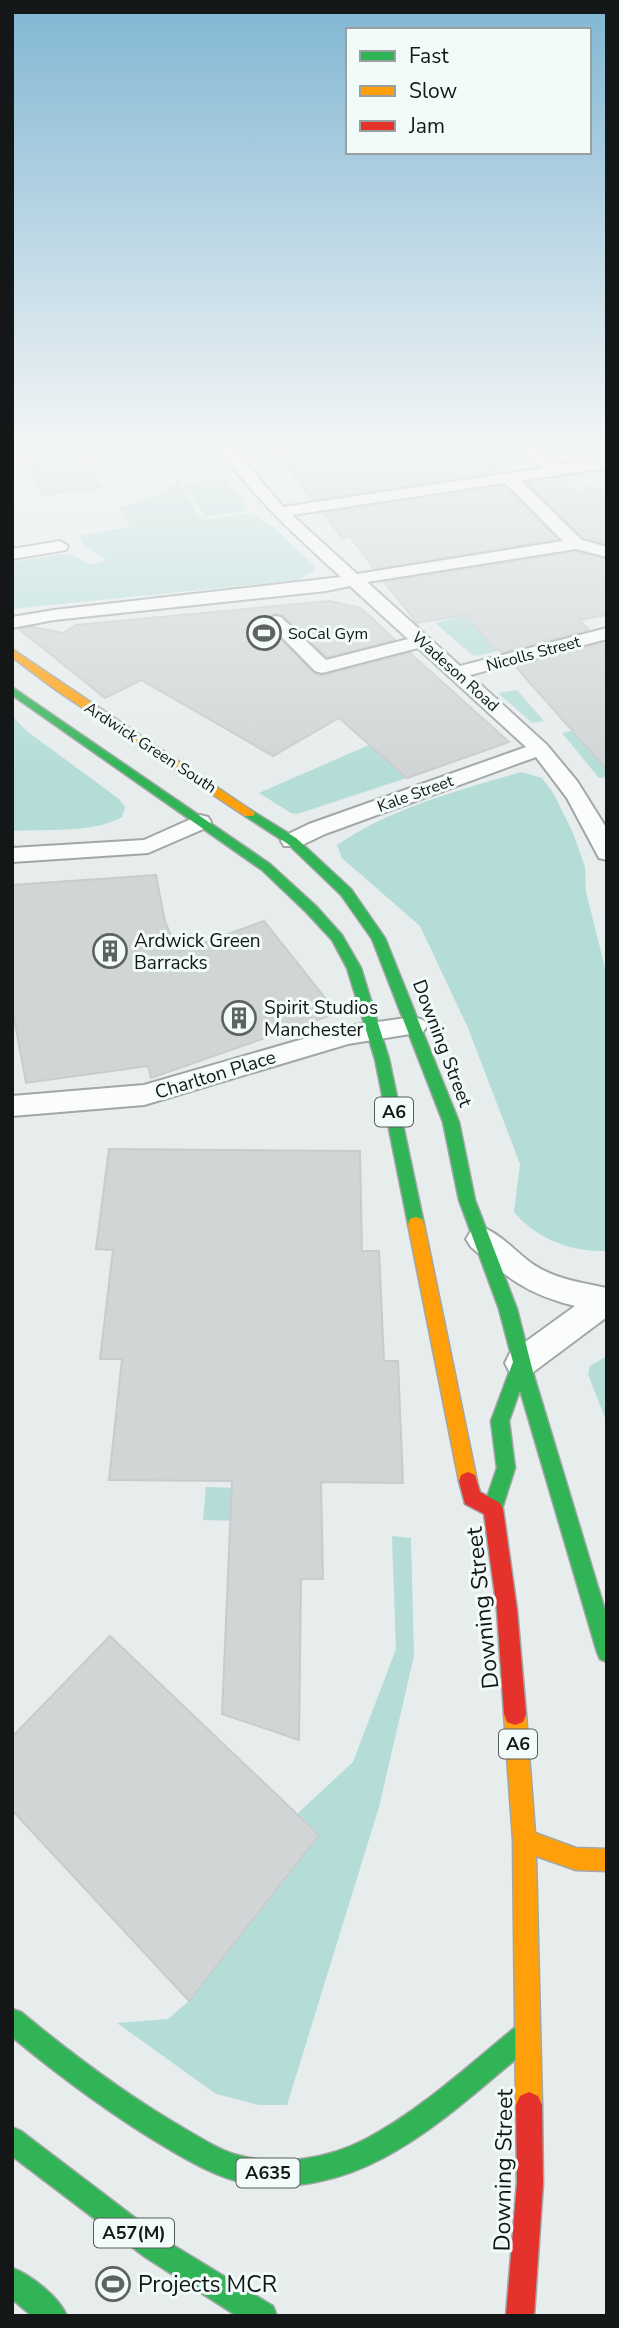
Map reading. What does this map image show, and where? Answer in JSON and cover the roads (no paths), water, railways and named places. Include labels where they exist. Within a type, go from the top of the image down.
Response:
[{"type":"highway","name":"Ardwick Green South","points":[[12,652],[60,688],[292,841]]},
{"type":"highway","name":"Ardwick Green South","points":[[12,690],[200,822]]},
{"type":"highway","name":"Downing Street","points":[[200,822],[266,867],[312,908],[337,937],[354,968],[374,1032],[404,1156],[437,1335],[472,1498],[494,1509],[501,1551],[513,1677],[524,1840],[530,2183],[520,2316]]},
{"type":"highway","name":"Downing Street","points":[[292,841],[346,892],[378,939],[414,1026],[451,1122],[467,1200],[508,1309],[607,1653]]},
{"type":"highway","points":[[494,1509],[506,1468],[500,1421],[509,1390],[522,1363]]},
{"type":"highway","points":[[524,1840],[599,1863],[607,1860]]},
{"type":"highway","name":"A635","points":[[12,2021],[137,2117],[214,2158],[243,2170],[272,2174],[334,2165],[373,2151],[527,2034]]},
{"type":"highway","name":"A57(M)","points":[[12,2140],[155,2248],[263,2316]]},
{"type":"highway","points":[[12,2281],[53,2316]]},
{"type":"street","name":"Wadeson Road","points":[[328,556],[459,672],[540,749],[571,785],[592,819],[607,853]]},
{"type":"street","points":[[12,623],[54,615],[326,586],[354,579],[502,556]]},
{"type":"street","points":[[275,621],[323,667],[423,641]]},
{"type":"street","name":"Nicolls Street","points":[[459,672],[607,633]]},
{"type":"street","name":"Kale Street","points":[[292,841],[317,829],[540,749]]},
{"type":"street","points":[[12,855],[148,846],[200,822]]},
{"type":"street","name":"Charlton Place","points":[[12,1106],[144,1096],[348,1035],[414,1026]]},
{"type":"street","points":[[479,1237],[525,1275],[553,1288],[606,1301]]},
{"type":"street","points":[[522,1363],[606,1301]]},
{"type":"place","name":"SoCal Gym","points":[[264,633]]},
{"type":"place","name":"Ardwick Green Barracks","points":[[110,951]]},
{"type":"place","name":"Spirit Studios Manchester","points":[[239,1018]]},
{"type":"place","name":"Projects MCR","points":[[113,2284]]}]
